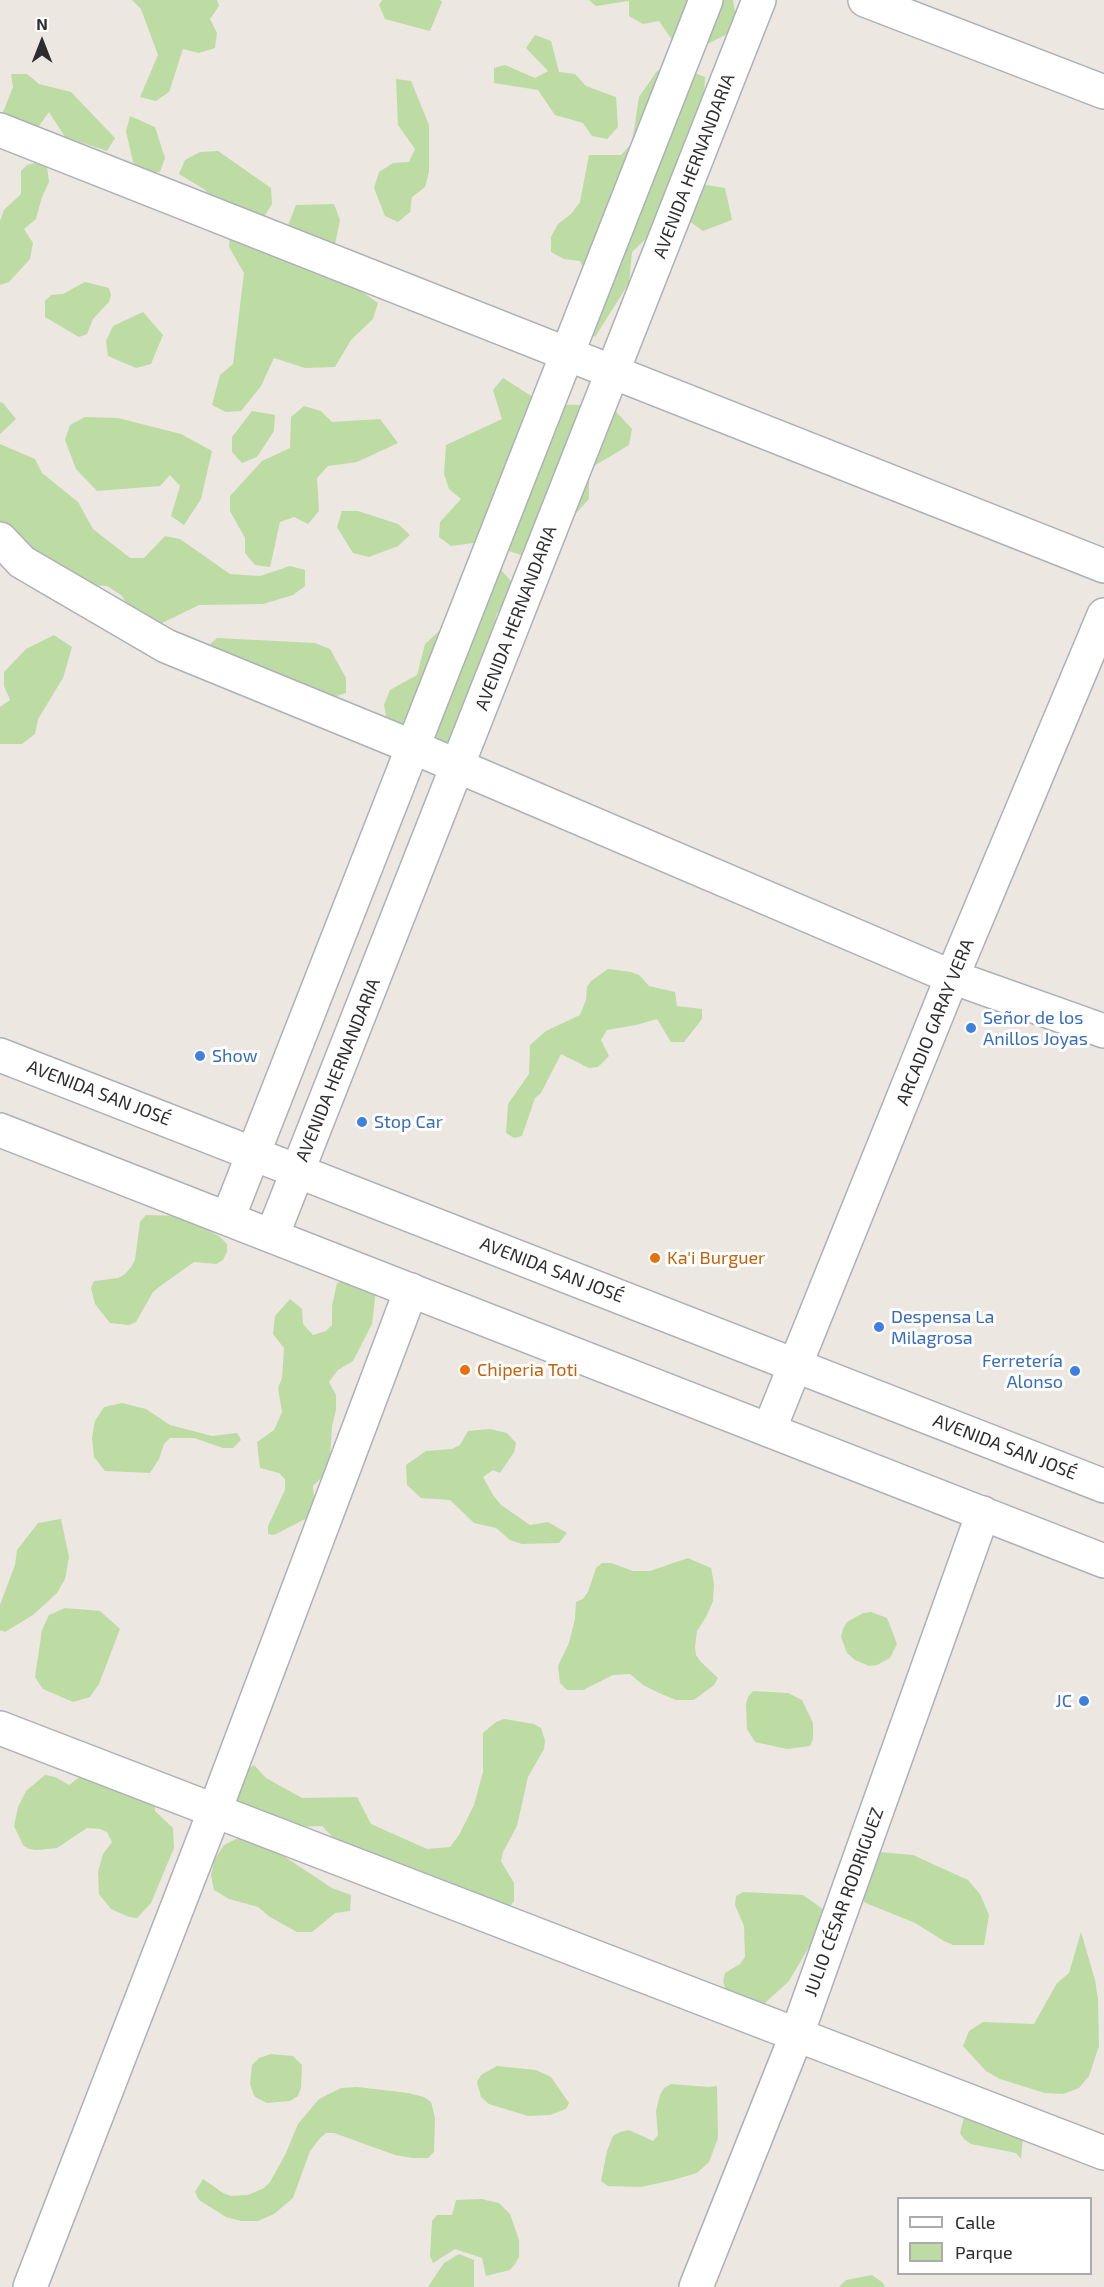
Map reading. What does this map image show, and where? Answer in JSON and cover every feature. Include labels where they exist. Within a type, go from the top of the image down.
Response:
[{"type":"street","points":[[228,1218],[706,0]]},
{"type":"street","name":"AVENIDA HERNANDARIA","points":[[272,1236],[759,0]]},
{"type":"street","points":[[865,0],[1104,92]]},
{"type":"street","points":[[0,130],[1104,566]]},
{"type":"street","points":[[0,539],[22,562],[166,645],[413,747],[952,977],[1104,1031]]},
{"type":"street","name":"ARCADIO GARAY VERA","points":[[769,1430],[952,977],[1104,615]]},
{"type":"street","name":"AVENIDA SAN JOSÉ","points":[[0,1054],[1104,1485]]},
{"type":"street","points":[[0,1130],[1104,1561]]},
{"type":"street","points":[[30,2287],[215,1810],[411,1290]]},
{"type":"street","name":"JULIO CÉSAR RODRIGUEZ","points":[[696,2287],[797,2034],[983,1514]]},
{"type":"street","points":[[0,1728],[1104,2153]]},
{"type":"green space","points":[[132,0],[217,0],[219,6],[210,19],[217,33],[215,48],[199,53],[183,49],[169,92],[156,101],[140,97],[158,55],[141,9]]},
{"type":"green space","points":[[382,0],[440,0],[442,2],[430,31],[385,19],[379,5]]},
{"type":"green space","points":[[589,0],[733,0],[738,29],[709,43],[677,47],[659,21],[643,24],[629,16],[629,1],[596,6]]},
{"type":"green space","points":[[535,35],[551,41],[559,72],[575,74],[586,86],[616,97],[618,127],[607,139],[592,136],[583,123],[555,115],[538,90],[494,83],[494,68],[505,65],[535,78],[548,71],[526,48]]},
{"type":"green space","points":[[671,63],[705,77],[702,138],[677,157],[694,183],[725,188],[732,220],[703,231],[678,213],[654,231],[632,252],[629,283],[595,337],[568,320],[586,275],[580,261],[564,259],[551,252],[551,237],[558,224],[571,214],[580,202],[589,155],[621,155],[632,143],[639,97],[657,71]]},
{"type":"green space","points":[[11,74],[27,74],[39,84],[71,92],[115,138],[107,151],[65,137],[49,112],[31,137],[1,117],[13,87]]},
{"type":"green space","points":[[396,79],[411,81],[429,125],[429,172],[425,187],[412,197],[410,212],[398,222],[385,216],[374,188],[379,172],[393,163],[409,162],[415,149],[398,125]]},
{"type":"green space","points":[[130,116],[155,127],[165,158],[160,172],[145,172],[133,162],[126,131]]},
{"type":"green space","points":[[218,151],[271,188],[272,204],[264,217],[237,225],[205,190],[179,174],[185,160],[200,152]]},
{"type":"green space","points":[[35,163],[47,167],[49,182],[36,219],[24,229],[33,243],[30,259],[9,282],[0,285],[0,221],[4,210],[21,194],[21,171],[27,165]]},
{"type":"green space","points":[[334,204],[340,220],[335,244],[287,228],[296,205]]},
{"type":"green space","points":[[230,232],[356,261],[364,293],[378,303],[373,319],[351,340],[335,367],[305,368],[274,358],[261,386],[241,411],[226,412],[212,405],[220,375],[233,364],[244,273],[229,247]]},
{"type":"green space","points":[[85,282],[109,288],[111,295],[109,302],[93,319],[87,334],[79,337],[45,317],[45,301],[51,295],[63,294]]},
{"type":"green space","points":[[143,312],[163,335],[151,364],[136,368],[108,356],[106,341],[113,326]]},
{"type":"green space","points":[[503,378],[544,404],[611,406],[632,429],[629,445],[589,469],[589,499],[568,522],[560,551],[552,565],[481,542],[451,546],[439,537],[440,522],[461,499],[449,489],[444,474],[446,445],[502,419],[493,390]]},
{"type":"green space","points":[[0,402],[16,419],[0,434]]},
{"type":"green space","points":[[304,406],[321,411],[332,422],[380,419],[398,443],[357,462],[328,466],[317,478],[319,511],[308,524],[294,517],[280,522],[270,567],[255,565],[245,553],[245,538],[230,511],[230,496],[262,461],[290,448],[291,417]]},
{"type":"green space","points":[[252,411],[275,415],[274,431],[257,457],[242,463],[232,452],[232,437]]},
{"type":"green space","points":[[85,417],[118,418],[181,434],[212,451],[201,499],[184,525],[171,516],[180,486],[170,475],[160,486],[97,491],[76,469],[65,440],[70,425]]},
{"type":"green space","points":[[0,444],[35,459],[42,473],[78,502],[93,529],[130,558],[144,558],[165,536],[180,539],[230,574],[260,576],[290,566],[305,570],[305,586],[293,595],[263,604],[199,605],[156,626],[140,622],[121,595],[107,586],[43,583],[0,551]]},
{"type":"green space","points":[[342,511],[358,511],[398,524],[410,535],[398,546],[369,557],[353,553],[337,527]]},
{"type":"green space","points":[[470,564],[501,570],[522,593],[497,613],[493,628],[500,642],[457,750],[387,721],[384,705],[390,690],[417,675],[425,644],[448,623]]},
{"type":"green space","points":[[54,635],[72,647],[63,678],[38,719],[35,734],[22,744],[0,744],[0,707],[10,700],[4,686],[4,672],[26,649]]},
{"type":"green space","points":[[217,638],[315,643],[330,649],[346,678],[346,693],[315,703],[205,649]]},
{"type":"green space","points":[[608,969],[631,972],[639,975],[649,986],[675,992],[677,1006],[702,1009],[702,1019],[684,1042],[671,1042],[657,1019],[607,1030],[601,1040],[609,1056],[598,1067],[589,1068],[561,1054],[541,1093],[535,1098],[522,1136],[514,1138],[506,1133],[508,1104],[529,1074],[530,1045],[546,1031],[580,1015],[586,1000],[587,987],[591,981]]},
{"type":"green space","points":[[146,1215],[186,1216],[220,1237],[227,1244],[227,1252],[223,1260],[216,1264],[194,1262],[159,1287],[153,1292],[136,1322],[129,1325],[110,1323],[95,1304],[91,1288],[94,1281],[118,1278],[131,1267],[135,1260],[140,1222]]},
{"type":"green space","points":[[368,1275],[376,1290],[372,1324],[353,1361],[338,1370],[329,1382],[336,1395],[336,1410],[332,1426],[330,1460],[322,1477],[313,1486],[315,1514],[274,1535],[268,1534],[268,1526],[285,1490],[285,1479],[279,1473],[260,1468],[257,1442],[274,1430],[282,1412],[278,1388],[282,1378],[284,1348],[273,1334],[275,1316],[290,1299],[302,1309],[303,1324],[313,1335],[326,1331],[332,1325],[332,1306],[337,1283]]},
{"type":"green space","points":[[122,1403],[146,1409],[170,1425],[212,1436],[237,1433],[241,1440],[233,1448],[223,1448],[194,1438],[170,1438],[164,1444],[159,1459],[150,1473],[105,1471],[94,1457],[92,1438],[95,1421],[104,1407]]},
{"type":"green space","points":[[490,1429],[507,1433],[516,1443],[514,1452],[500,1473],[493,1470],[483,1477],[493,1495],[501,1505],[530,1525],[548,1522],[567,1533],[559,1543],[522,1544],[510,1540],[496,1528],[474,1523],[450,1500],[421,1498],[407,1485],[406,1465],[426,1451],[452,1449],[460,1445],[468,1431]]},
{"type":"green space","points":[[61,1519],[69,1557],[65,1579],[57,1593],[33,1615],[5,1632],[0,1630],[0,1605],[15,1565],[17,1550],[38,1523]]},
{"type":"green space","points":[[688,1558],[711,1568],[714,1584],[713,1601],[697,1631],[695,1647],[696,1655],[701,1662],[718,1678],[714,1685],[694,1700],[676,1700],[643,1685],[630,1674],[613,1675],[583,1690],[567,1690],[560,1683],[558,1666],[569,1643],[575,1619],[576,1602],[583,1599],[588,1592],[596,1568],[602,1563],[611,1563],[633,1571],[650,1571]]},
{"type":"green space","points":[[65,1608],[100,1611],[120,1629],[99,1684],[90,1697],[73,1702],[43,1689],[35,1677],[42,1630],[49,1615]]},
{"type":"green space","points":[[871,1612],[887,1618],[897,1644],[890,1658],[877,1665],[869,1666],[855,1660],[847,1653],[841,1637],[847,1622],[863,1613]]},
{"type":"green space","points":[[753,1691],[788,1693],[802,1700],[813,1723],[813,1739],[810,1746],[787,1749],[755,1742],[747,1729],[746,1704]]},
{"type":"green space","points":[[504,1719],[534,1724],[541,1728],[545,1741],[544,1749],[528,1777],[517,1826],[503,1852],[501,1861],[514,1883],[514,1901],[509,1908],[350,1855],[322,1826],[270,1828],[244,1821],[231,1781],[254,1765],[266,1778],[302,1798],[357,1797],[371,1824],[427,1849],[450,1847],[459,1835],[474,1805],[483,1772],[483,1733],[496,1722]]},
{"type":"green space","points":[[45,1775],[55,1777],[69,1785],[82,1775],[155,1793],[155,1811],[173,1828],[174,1848],[151,1903],[137,1918],[111,1909],[99,1894],[98,1872],[103,1854],[112,1842],[107,1832],[87,1828],[57,1848],[37,1850],[23,1845],[14,1826],[18,1807],[26,1791]]},
{"type":"green space","points":[[253,1836],[332,1888],[351,1895],[350,1911],[335,1913],[312,1932],[297,1932],[270,1917],[258,1907],[229,1899],[214,1890],[211,1875],[215,1859],[224,1845],[238,1838]]},
{"type":"green space","points":[[879,1852],[913,1855],[968,1880],[980,1894],[989,1915],[984,1945],[953,1945],[915,1923],[859,1898]]},
{"type":"green space","points":[[743,1892],[803,1895],[827,1912],[789,1981],[765,2003],[757,2003],[732,1995],[725,1988],[723,1981],[725,1973],[740,1964],[745,1957],[744,1926],[735,1905],[736,1896]]},
{"type":"green space","points":[[1081,1932],[1098,1999],[1099,2046],[1089,2076],[1079,2088],[1063,2094],[1045,2093],[1000,2079],[986,2071],[963,2046],[969,2031],[983,2022],[1034,2024],[1057,1983],[1069,1973]]},
{"type":"green space","points":[[271,2054],[293,2056],[302,2065],[301,2088],[298,2096],[290,2101],[267,2103],[255,2097],[253,2093],[250,2084],[252,2065],[259,2058]]},
{"type":"green space","points":[[497,2066],[536,2070],[551,2077],[569,2103],[566,2109],[550,2115],[528,2116],[489,2104],[481,2097],[477,2082],[481,2075]]},
{"type":"green space","points":[[671,2084],[717,2086],[718,2138],[709,2162],[697,2173],[673,2180],[641,2187],[608,2186],[601,2181],[607,2151],[613,2136],[629,2130],[653,2141],[658,2135],[656,2111],[660,2095],[664,2088]]},
{"type":"green space","points":[[357,2087],[408,2093],[424,2097],[431,2102],[435,2118],[434,2152],[428,2158],[395,2155],[334,2133],[326,2133],[310,2151],[293,2198],[274,2214],[258,2221],[241,2221],[226,2217],[199,2200],[195,2192],[203,2179],[231,2196],[248,2195],[264,2188],[270,2182],[285,2155],[298,2124],[319,2099],[341,2088]]},
{"type":"green space","points":[[978,2107],[1023,2137],[1021,2159],[1016,2153],[971,2144],[964,2139],[960,2133],[964,2117]]},
{"type":"green space","points":[[481,2199],[499,2203],[510,2214],[519,2240],[519,2257],[515,2264],[510,2270],[486,2276],[482,2258],[455,2249],[433,2263],[430,2256],[432,2221],[437,2215],[452,2215],[456,2200]]},
{"type":"green space","points":[[459,2254],[474,2260],[474,2287],[428,2287],[444,2263]]},
{"type":"green space","points":[[872,2275],[885,2287],[839,2287],[846,2280]]},
{"type":"place","name":"Señor de los Anillos Joyas","points":[[971,1028]]},
{"type":"place","name":"Show","points":[[200,1056]]},
{"type":"place","name":"Stop Car","points":[[362,1122]]},
{"type":"place","name":"Ka'i Burguer","points":[[655,1258]]},
{"type":"place","name":"Despensa La Milagrosa","points":[[879,1327]]},
{"type":"place","name":"Chiperia Toti","points":[[465,1370]]},
{"type":"place","name":"Ferretería Alonso","points":[[1075,1371]]},
{"type":"place","name":"JC","points":[[1084,1701]]}]
